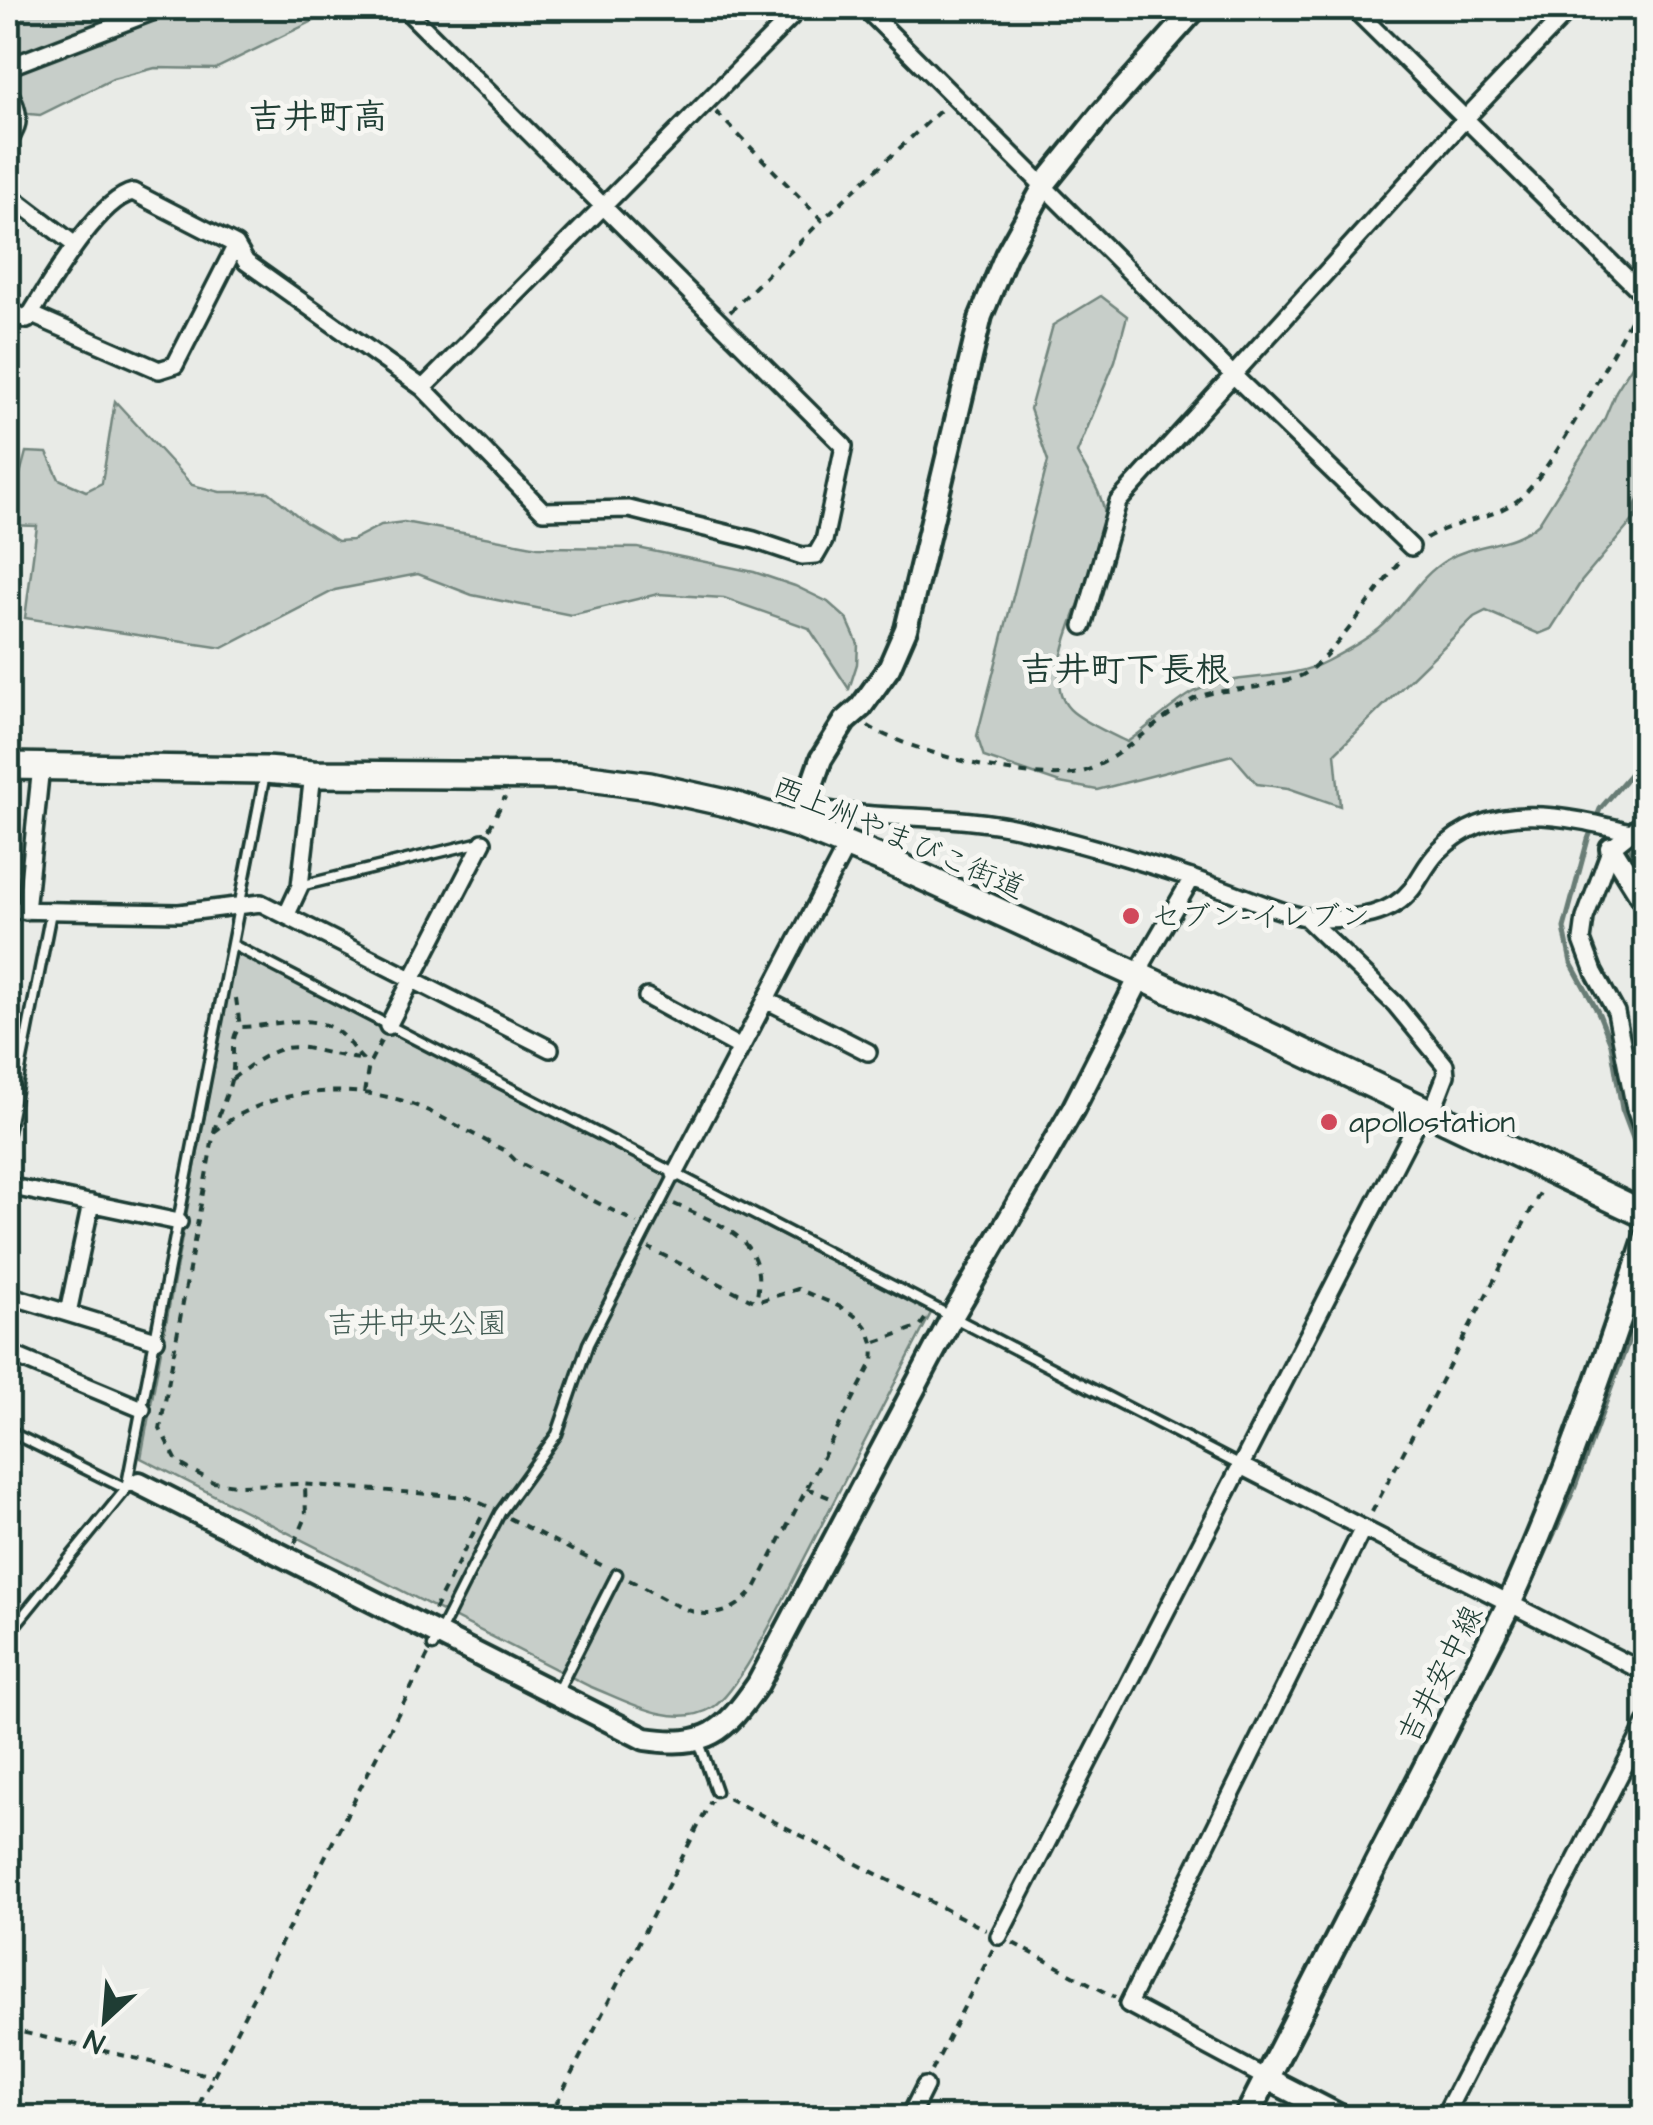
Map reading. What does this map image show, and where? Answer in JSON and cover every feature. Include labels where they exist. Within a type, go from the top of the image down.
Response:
[{"type":"highway","name":"西上州やまびこ街道","points":[[8,766],[574,776],[650,786],[807,816],[847,845],[1140,977],[1646,1215]]},
{"type":"main road","name":"吉井安中線","points":[[1246,2118],[1510,1604],[1561,1484],[1646,1239]]},
{"type":"street","points":[[8,67],[162,8]]},
{"type":"street","points":[[8,309],[27,320],[75,244],[120,195],[133,192],[236,245],[246,262],[423,388],[543,511],[629,509],[802,556],[816,555],[824,541],[844,446],[404,8]]},
{"type":"street","points":[[423,388],[800,8]]},
{"type":"street","points":[[865,8],[1411,547]]},
{"type":"street","points":[[1196,8],[1101,114],[1044,185],[1006,255],[981,316],[906,629],[889,668],[820,759],[807,816],[960,817],[1022,829],[1136,859],[1320,919],[1393,909],[1436,853],[1456,836],[1504,817],[1562,817],[1630,832]]},
{"type":"street","points":[[1353,8],[1644,295]]},
{"type":"street","points":[[1083,626],[1118,502],[1466,118],[1571,8]]},
{"type":"street","points":[[8,90],[18,109],[17,130],[8,142]]},
{"type":"street","points":[[8,194],[75,244]]},
{"type":"street","points":[[30,314],[159,370],[175,365],[236,245]]},
{"type":"street","points":[[26,911],[42,766]]},
{"type":"street","points":[[288,914],[300,886],[313,774]]},
{"type":"street","points":[[1646,820],[1610,848],[1585,918],[1582,940],[1616,1012],[1635,1109],[1646,1139]]},
{"type":"street","points":[[388,1026],[482,842]]},
{"type":"street","points":[[675,1174],[847,845]]},
{"type":"street","points":[[1610,848],[1646,904]]},
{"type":"street","points":[[132,1486],[435,1641],[645,1738],[679,1744],[732,1721],[758,1684],[952,1317],[1073,1109],[1140,977],[1144,961],[1192,878]]},
{"type":"street","points":[[8,910],[179,913],[261,903],[550,1049]]},
{"type":"street","points":[[999,1936],[1446,1075],[1445,1065],[1395,1004],[1305,917]]},
{"type":"street","points":[[648,998],[741,1048]]},
{"type":"street","points":[[766,1000],[868,1052]]},
{"type":"street","points":[[8,1186],[179,1222]]},
{"type":"street","points":[[68,1313],[91,1203]]},
{"type":"street","points":[[8,1295],[156,1340]]},
{"type":"street","points":[[8,1354],[142,1409]]},
{"type":"street","points":[[1241,1466],[1646,1673]]},
{"type":"street","points":[[1344,2118],[1128,2004],[1364,1528]]},
{"type":"street","points":[[1443,2118],[1646,1724]]},
{"type":"street","points":[[909,2118],[925,2086]]},
{"type":"lane","points":[[8,1634],[132,1486],[142,1409],[266,770]]},
{"type":"lane","points":[[300,886],[482,842]]},
{"type":"lane","points":[[8,1132],[51,912]]},
{"type":"lane","points":[[233,945],[1241,1466]]},
{"type":"lane","points":[[435,1641],[500,1513],[557,1434],[588,1344],[675,1174]]},
{"type":"lane","points":[[8,1431],[132,1486]]},
{"type":"lane","points":[[555,1696],[617,1574]]},
{"type":"lane","points":[[698,1738],[716,1792]]},
{"type":"path","points":[[719,322],[822,220],[956,97]]},
{"type":"path","points":[[706,102],[822,220]]},
{"type":"path","points":[[851,716],[882,736],[1017,774],[1061,777],[1089,770],[1192,699],[1225,690],[1258,688],[1304,674],[1322,660],[1411,547],[1438,530],[1514,504],[1548,466],[1644,295]]},
{"type":"path","points":[[482,842],[516,775]]},
{"type":"path","points":[[224,987],[235,994],[240,1006],[240,1027],[232,1038],[232,1078],[214,1132],[160,1429],[178,1463],[213,1482],[236,1485],[306,1485],[468,1497],[687,1610],[706,1615],[739,1607],[754,1590],[873,1361],[876,1342],[869,1328],[852,1314],[798,1289],[756,1302],[640,1244]]},
{"type":"path","points":[[240,1027],[312,1022],[338,1031],[360,1059]]},
{"type":"path","points":[[364,1093],[369,1064],[388,1026]]},
{"type":"path","points":[[232,1078],[278,1048],[294,1046],[316,1048],[369,1064]]},
{"type":"path","points":[[214,1132],[258,1106],[296,1095],[330,1090],[403,1101],[506,1151],[516,1161],[648,1229]]},
{"type":"path","points":[[1364,1528],[1551,1171]]},
{"type":"path","points":[[663,1199],[714,1220],[748,1248],[760,1274],[756,1302]]},
{"type":"path","points":[[876,1342],[920,1326],[932,1308]]},
{"type":"path","points":[[295,1543],[306,1517],[306,1485]]},
{"type":"path","points":[[807,1488],[838,1502]]},
{"type":"path","points":[[432,1614],[487,1506]]},
{"type":"path","points":[[192,2118],[435,1641]]},
{"type":"path","points":[[549,2118],[716,1792],[1128,2004]]},
{"type":"path","points":[[925,2086],[999,1936]]},
{"type":"path","points":[[8,2029],[213,2076]]},
{"type":"green space","points":[[8,8],[340,8],[215,69],[155,68],[113,79],[40,115],[8,112]]},
{"type":"green space","points":[[1101,296],[1127,316],[1115,361],[1077,453],[1101,500],[1105,516],[1103,537],[1073,618],[1059,673],[1061,695],[1073,712],[1127,742],[1194,692],[1226,681],[1295,672],[1327,661],[1379,629],[1437,566],[1459,554],[1529,531],[1539,523],[1604,420],[1616,391],[1645,345],[1645,484],[1635,518],[1581,582],[1551,629],[1539,634],[1486,611],[1474,617],[1335,753],[1340,806],[1288,788],[1257,784],[1232,755],[1097,790],[1060,783],[984,757],[977,736],[1048,461],[1030,409],[1053,325]]},
{"type":"green space","points":[[115,401],[192,485],[220,492],[269,492],[305,522],[338,541],[352,540],[381,525],[404,522],[538,547],[638,548],[754,572],[795,586],[828,602],[847,619],[858,644],[849,689],[809,628],[724,598],[658,594],[571,615],[472,595],[418,574],[335,590],[223,648],[25,618],[37,526],[8,525],[8,503],[12,504],[26,452],[47,453],[59,479],[86,491],[102,483]]},
{"type":"green space","points":[[1642,838],[1645,843],[1645,883],[1627,842]]},
{"type":"green space","name":"吉井中央公園","points":[[235,952],[931,1313],[762,1639],[736,1682],[712,1708],[682,1716],[666,1714],[589,1686],[141,1458]]},
{"type":"waterway","points":[[1644,366],[1646,375]]},
{"type":"waterway","points":[[1646,489],[1636,506],[1636,517],[1646,527]]},
{"type":"waterway","points":[[1646,756],[1600,809],[1564,928],[1571,963],[1611,1044],[1622,1109],[1646,1173]]},
{"type":"waterway","points":[[1280,2078],[1516,1618],[1575,1487],[1646,1293]]},
{"type":"waterway","points":[[1261,2118],[1275,2088]]},
{"type":"place","name":"セブン-イレブン","points":[[1131,916]]},
{"type":"place","name":"apollostation","points":[[1329,1122]]},
{"type":"district","name":"吉井町高","points":[[318,116]]},
{"type":"district","name":"吉井町下長根","points":[[1125,669]]}]
